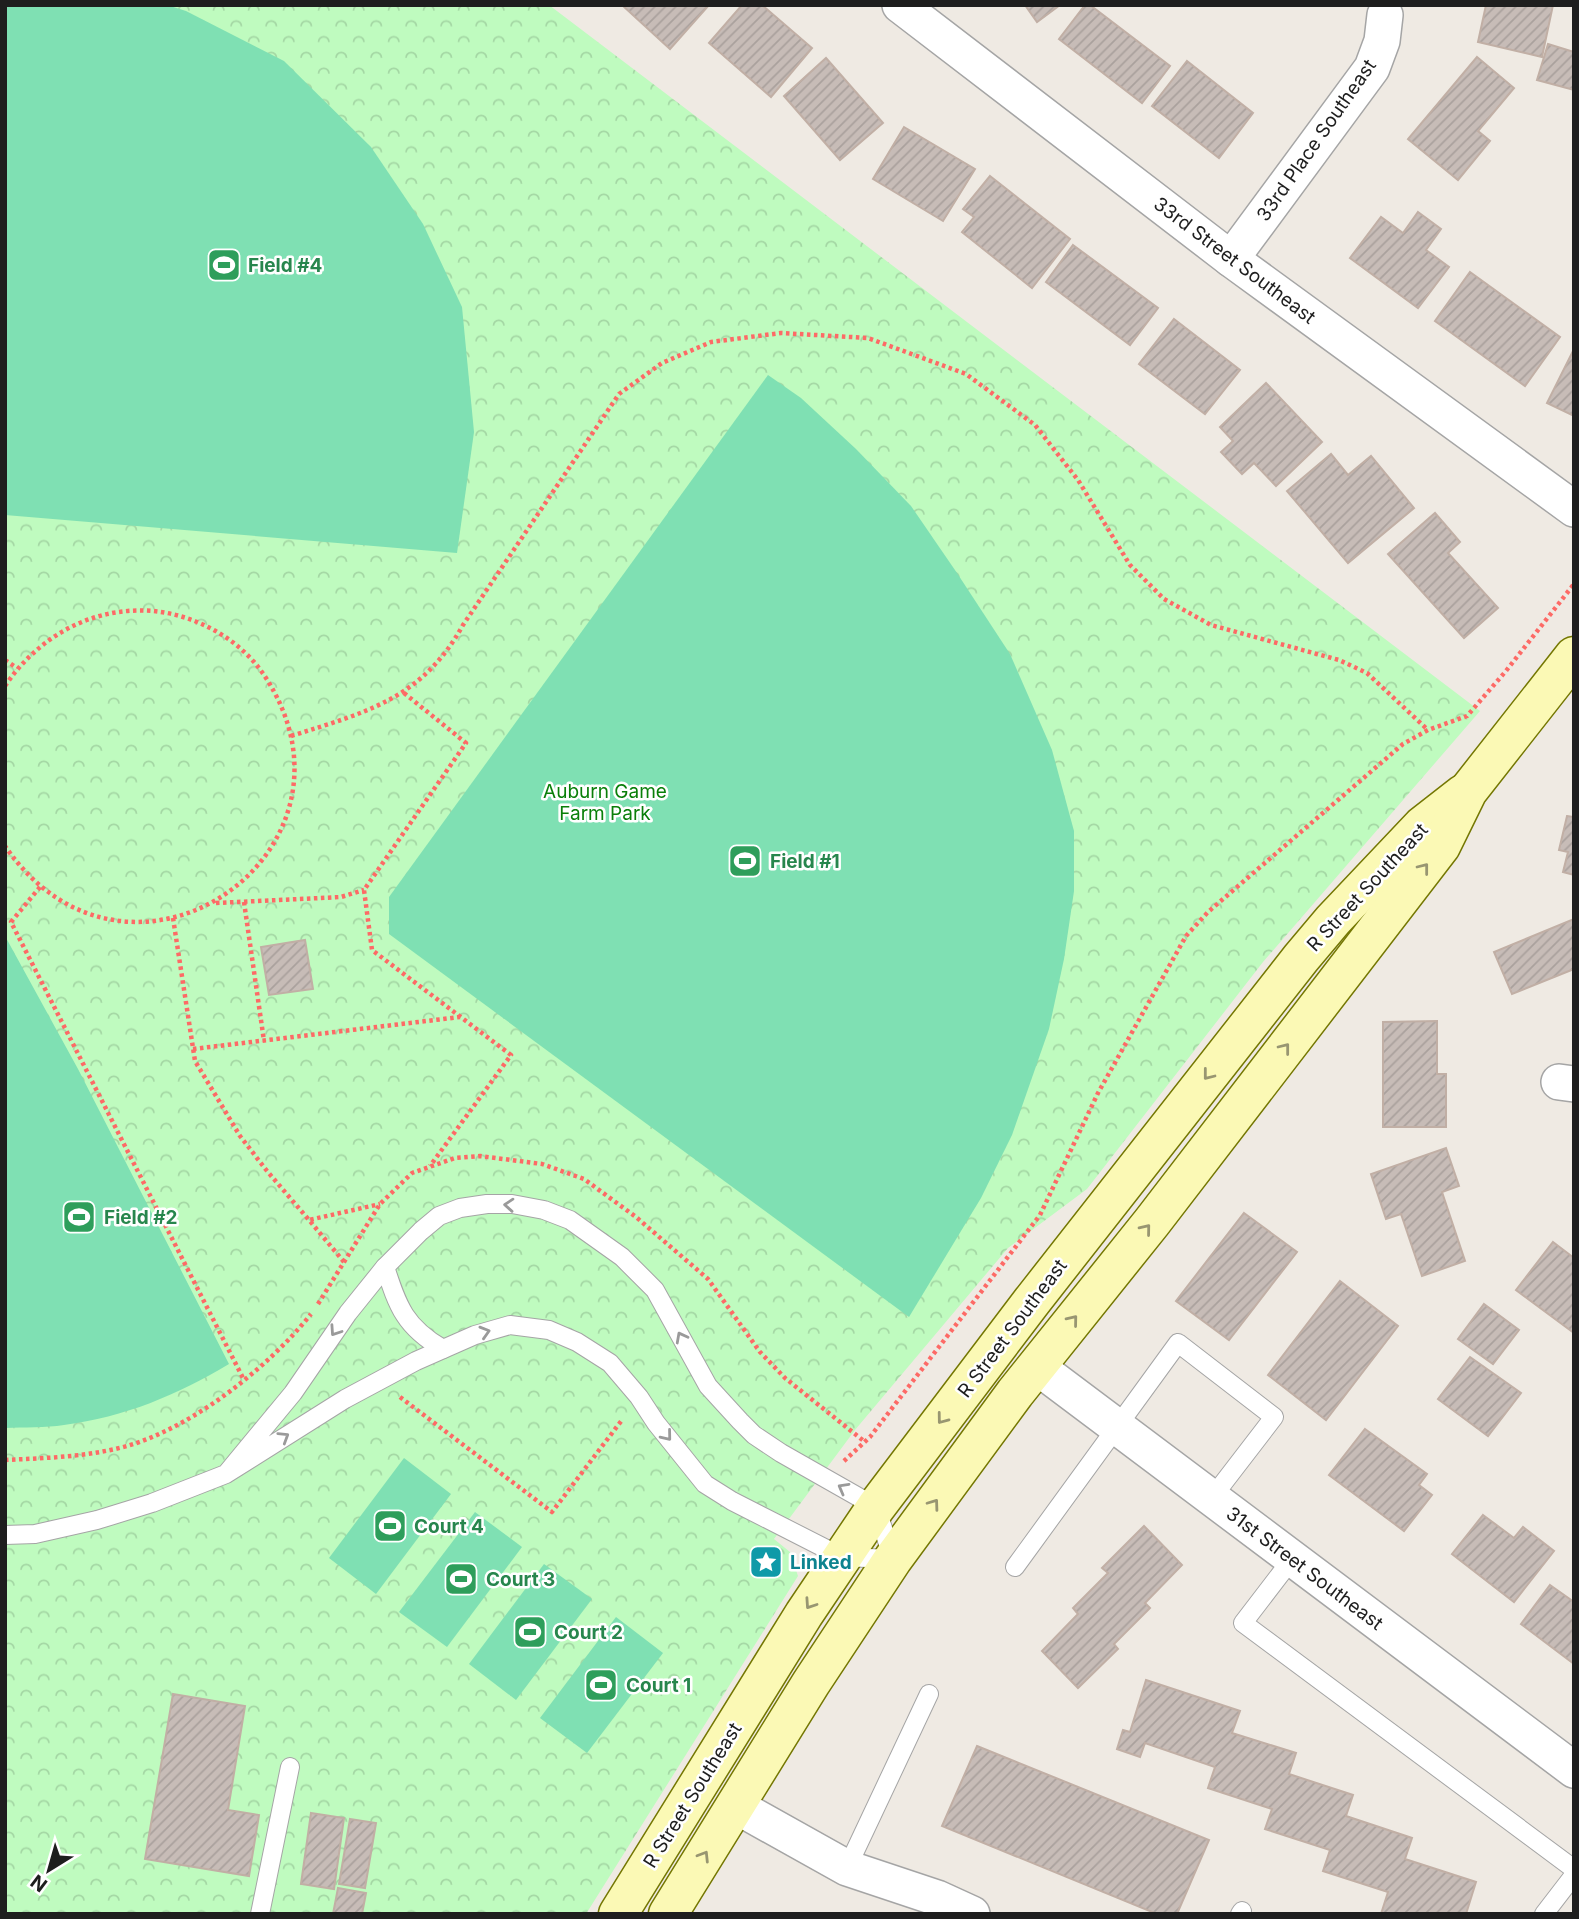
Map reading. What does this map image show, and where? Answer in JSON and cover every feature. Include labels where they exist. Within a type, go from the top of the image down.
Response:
[{"type":"street","name":"33rd Street Southeast","points":[[900,5],[1231,259],[1574,509]]},
{"type":"street","name":"33rd Place Southeast","points":[[1231,259],[1372,68],[1382,41],[1385,15]]},
{"type":"street","name":"R Street Southeast","points":[[668,1914],[811,1683],[893,1559],[1036,1366],[1152,1222],[1441,846],[1468,791],[1574,656]]},
{"type":"street","name":"R Street Southeast","points":[[618,1914],[761,1681],[876,1507],[1032,1301],[1317,939],[1422,826],[1468,791]]},
{"type":"street","name":"31st Street Southeast","points":[[1036,1366],[1574,1769]]},
{"type":"street","points":[[736,1805],[847,1868],[937,1898],[972,1914]]},
{"type":"lane","points":[[5,1535],[35,1534],[97,1520],[152,1503],[226,1474],[378,1381],[475,1335],[510,1325],[549,1330],[577,1342],[610,1363],[705,1484],[732,1501],[842,1557],[893,1559],[876,1507],[754,1435],[708,1386],[655,1290],[642,1275],[622,1257],[570,1220],[544,1210],[512,1204],[460,1208],[439,1216],[385,1267],[348,1312],[293,1393],[226,1474]]},
{"type":"lane","points":[[385,1267],[403,1315],[421,1336],[443,1349]]},
{"type":"lane","points":[[1015,1567],[1178,1343],[1274,1417],[1211,1499]]},
{"type":"lane","points":[[1292,1559],[1243,1623],[1574,1869]]},
{"type":"lane","points":[[847,1868],[929,1694]]},
{"type":"lane","points":[[260,1914],[290,1767]]},
{"type":"lane","points":[[1545,1914],[1574,1875]]},
{"type":"path","points":[[290,736],[350,718],[381,705],[404,692],[430,670],[452,646],[463,625],[619,394],[662,363],[711,342],[781,333],[868,338],[966,374],[1035,425],[1078,480],[1130,565],[1164,599],[1212,625],[1339,660],[1367,673],[1428,730]]},
{"type":"path","points":[[839,1468],[848,1455],[865,1441],[1040,1214],[1098,1093],[1186,936],[1208,912],[1403,744],[1428,730],[1467,716],[1574,584]]},
{"type":"path","points":[[5,686],[17,668],[47,640],[64,629],[92,618],[132,611],[153,611],[183,617],[211,628],[258,667],[275,692],[287,720],[294,750],[294,781],[288,811],[276,839],[260,864],[238,886],[213,903],[185,915],[155,921],[124,922],[94,916],[66,904],[40,887],[19,866],[5,846]]},
{"type":"path","points":[[5,660],[17,668]]},
{"type":"path","points":[[213,903],[341,897],[364,890],[466,743],[404,692]]},
{"type":"path","points":[[40,887],[8,921],[244,1380]]},
{"type":"path","points":[[364,890],[372,950],[511,1055],[430,1166]]},
{"type":"path","points":[[243,902],[264,1041]]},
{"type":"path","points":[[173,918],[195,1061],[240,1136],[344,1262]]},
{"type":"path","points":[[193,1049],[461,1017]]},
{"type":"path","points":[[5,1460],[81,1456],[128,1446],[172,1428],[228,1393],[290,1341],[315,1310],[380,1204],[412,1173],[455,1157],[480,1156],[542,1164],[584,1180],[636,1217],[708,1279],[760,1352],[785,1378],[865,1441]]},
{"type":"path","points":[[309,1220],[380,1204]]},
{"type":"path","points":[[378,1381],[552,1512],[639,1397]]},
{"type":"green space","name":"Auburn Game Farm Park","points":[[5,5],[549,5],[1480,711],[1263,962],[1087,1189],[1008,1248],[855,1430],[774,1539],[790,1552],[798,1576],[586,1914],[5,1914]]},
{"type":"green space","name":"Field #4","points":[[5,5],[167,5],[186,11],[284,61],[371,147],[423,224],[462,307],[474,432],[457,553],[5,515]]},
{"type":"green space","name":"Field #1","points":[[768,375],[801,398],[856,449],[911,506],[957,573],[1010,654],[1052,750],[1074,831],[1074,891],[1064,959],[1049,1029],[1012,1135],[981,1198],[909,1317],[389,934],[389,897]]},
{"type":"green space","name":"Field #2","points":[[5,936],[78,1069],[229,1364],[150,1403],[108,1416],[57,1426],[5,1428]]},
{"type":"green space","name":"Court 4","points":[[404,1458],[451,1494],[376,1594],[329,1558]]},
{"type":"green space","name":"Court 3","points":[[475,1512],[522,1547],[447,1647],[399,1612]]},
{"type":"green space","name":"Court 2","points":[[544,1564],[592,1599],[516,1700],[469,1664]]},
{"type":"green space","name":"Court 1","points":[[616,1617],[663,1653],[587,1753],[540,1718]]},
{"type":"building","points":[[622,5],[709,5],[670,49]]},
{"type":"building","points":[[742,5],[762,5],[812,48],[771,97],[709,43]]},
{"type":"building","points":[[1025,5],[1060,5],[1037,22]]},
{"type":"building","points":[[1085,5],[1090,5],[1170,66],[1142,103],[1059,39]]},
{"type":"building","points":[[1486,5],[1553,5],[1542,57],[1478,42]]},
{"type":"building","points":[[1548,44],[1574,52],[1574,90],[1537,80]]},
{"type":"building","points":[[1477,57],[1514,88],[1478,131],[1490,141],[1458,180],[1408,139]]},
{"type":"building","points":[[826,58],[883,123],[840,160],[784,96]]},
{"type":"building","points":[[1187,61],[1253,113],[1219,158],[1152,106]]},
{"type":"building","points":[[904,127],[975,169],[943,221],[873,179]]},
{"type":"building","points":[[990,176],[1070,239],[1032,288],[962,232],[974,217],[963,209]]},
{"type":"building","points":[[1418,212],[1441,229],[1426,250],[1449,267],[1418,308],[1350,258],[1381,217],[1403,233]]},
{"type":"building","points":[[1073,245],[1158,308],[1130,345],[1046,282]]},
{"type":"building","points":[[1470,272],[1560,337],[1525,386],[1435,321]]},
{"type":"building","points":[[1174,319],[1240,370],[1205,414],[1139,364]]},
{"type":"building","points":[[1574,349],[1574,416],[1547,403]]},
{"type":"building","points":[[1266,383],[1322,442],[1276,486],[1254,463],[1242,474],[1221,452],[1233,441],[1220,427]]},
{"type":"building","points":[[1331,454],[1348,475],[1371,456],[1414,508],[1348,563],[1287,491]]},
{"type":"building","points":[[1435,513],[1460,542],[1448,553],[1498,608],[1464,638],[1388,554]]},
{"type":"building","points":[[1567,816],[1574,817],[1574,875],[1563,872],[1568,852],[1559,850]]},
{"type":"building","points":[[1574,919],[1574,969],[1512,994],[1494,952]]},
{"type":"building","points":[[305,940],[313,989],[269,995],[261,947]]},
{"type":"building","points":[[1437,1021],[1437,1074],[1446,1074],[1446,1127],[1383,1127],[1383,1022]]},
{"type":"building","points":[[1446,1148],[1459,1186],[1442,1192],[1465,1261],[1422,1276],[1401,1214],[1386,1219],[1371,1174]]},
{"type":"building","points":[[1244,1213],[1297,1252],[1229,1340],[1176,1301]]},
{"type":"building","points":[[1553,1242],[1574,1258],[1574,1333],[1516,1290]]},
{"type":"building","points":[[1340,1281],[1398,1326],[1326,1420],[1268,1375]]},
{"type":"building","points":[[1484,1304],[1519,1330],[1493,1364],[1458,1339]]},
{"type":"building","points":[[1470,1357],[1521,1393],[1488,1436],[1438,1399]]},
{"type":"building","points":[[1365,1429],[1427,1474],[1419,1485],[1432,1495],[1404,1531],[1329,1475]]},
{"type":"building","points":[[1483,1515],[1514,1538],[1523,1527],[1554,1551],[1514,1602],[1452,1554]]},
{"type":"building","points":[[1144,1526],[1182,1565],[1145,1603],[1150,1608],[1114,1644],[1118,1649],[1078,1688],[1042,1651],[1078,1614],[1073,1608],[1108,1573],[1102,1568]]},
{"type":"building","points":[[1550,1585],[1574,1602],[1574,1664],[1521,1624]]},
{"type":"building","points":[[1146,1680],[1240,1711],[1232,1733],[1296,1753],[1289,1774],[1353,1795],[1346,1816],[1412,1838],[1405,1859],[1476,1882],[1466,1914],[1381,1914],[1388,1892],[1323,1871],[1330,1850],[1265,1829],[1272,1809],[1208,1788],[1215,1767],[1145,1743],[1140,1757],[1117,1749],[1123,1730],[1130,1732]]},
{"type":"building","points":[[173,1694],[245,1706],[228,1810],[259,1815],[249,1876],[145,1859]]},
{"type":"building","points":[[977,1746],[1209,1840],[1177,1914],[1157,1914],[942,1826]]},
{"type":"building","points":[[311,1813],[344,1818],[334,1889],[301,1884]]},
{"type":"building","points":[[350,1819],[376,1823],[365,1888],[339,1884]]},
{"type":"building","points":[[338,1888],[366,1893],[362,1914],[333,1914]]},
{"type":"place","name":"Field #4","points":[[224,265]]},
{"type":"place","name":"Field #1","points":[[745,861]]},
{"type":"place","name":"Field #2","points":[[79,1217]]},
{"type":"place","name":"Court 4","points":[[390,1526]]},
{"type":"place","name":"Linked","points":[[766,1562]]},
{"type":"place","name":"Court 3","points":[[461,1579]]},
{"type":"place","name":"Court 2","points":[[530,1632]]},
{"type":"place","name":"Court 1","points":[[601,1685]]}]
